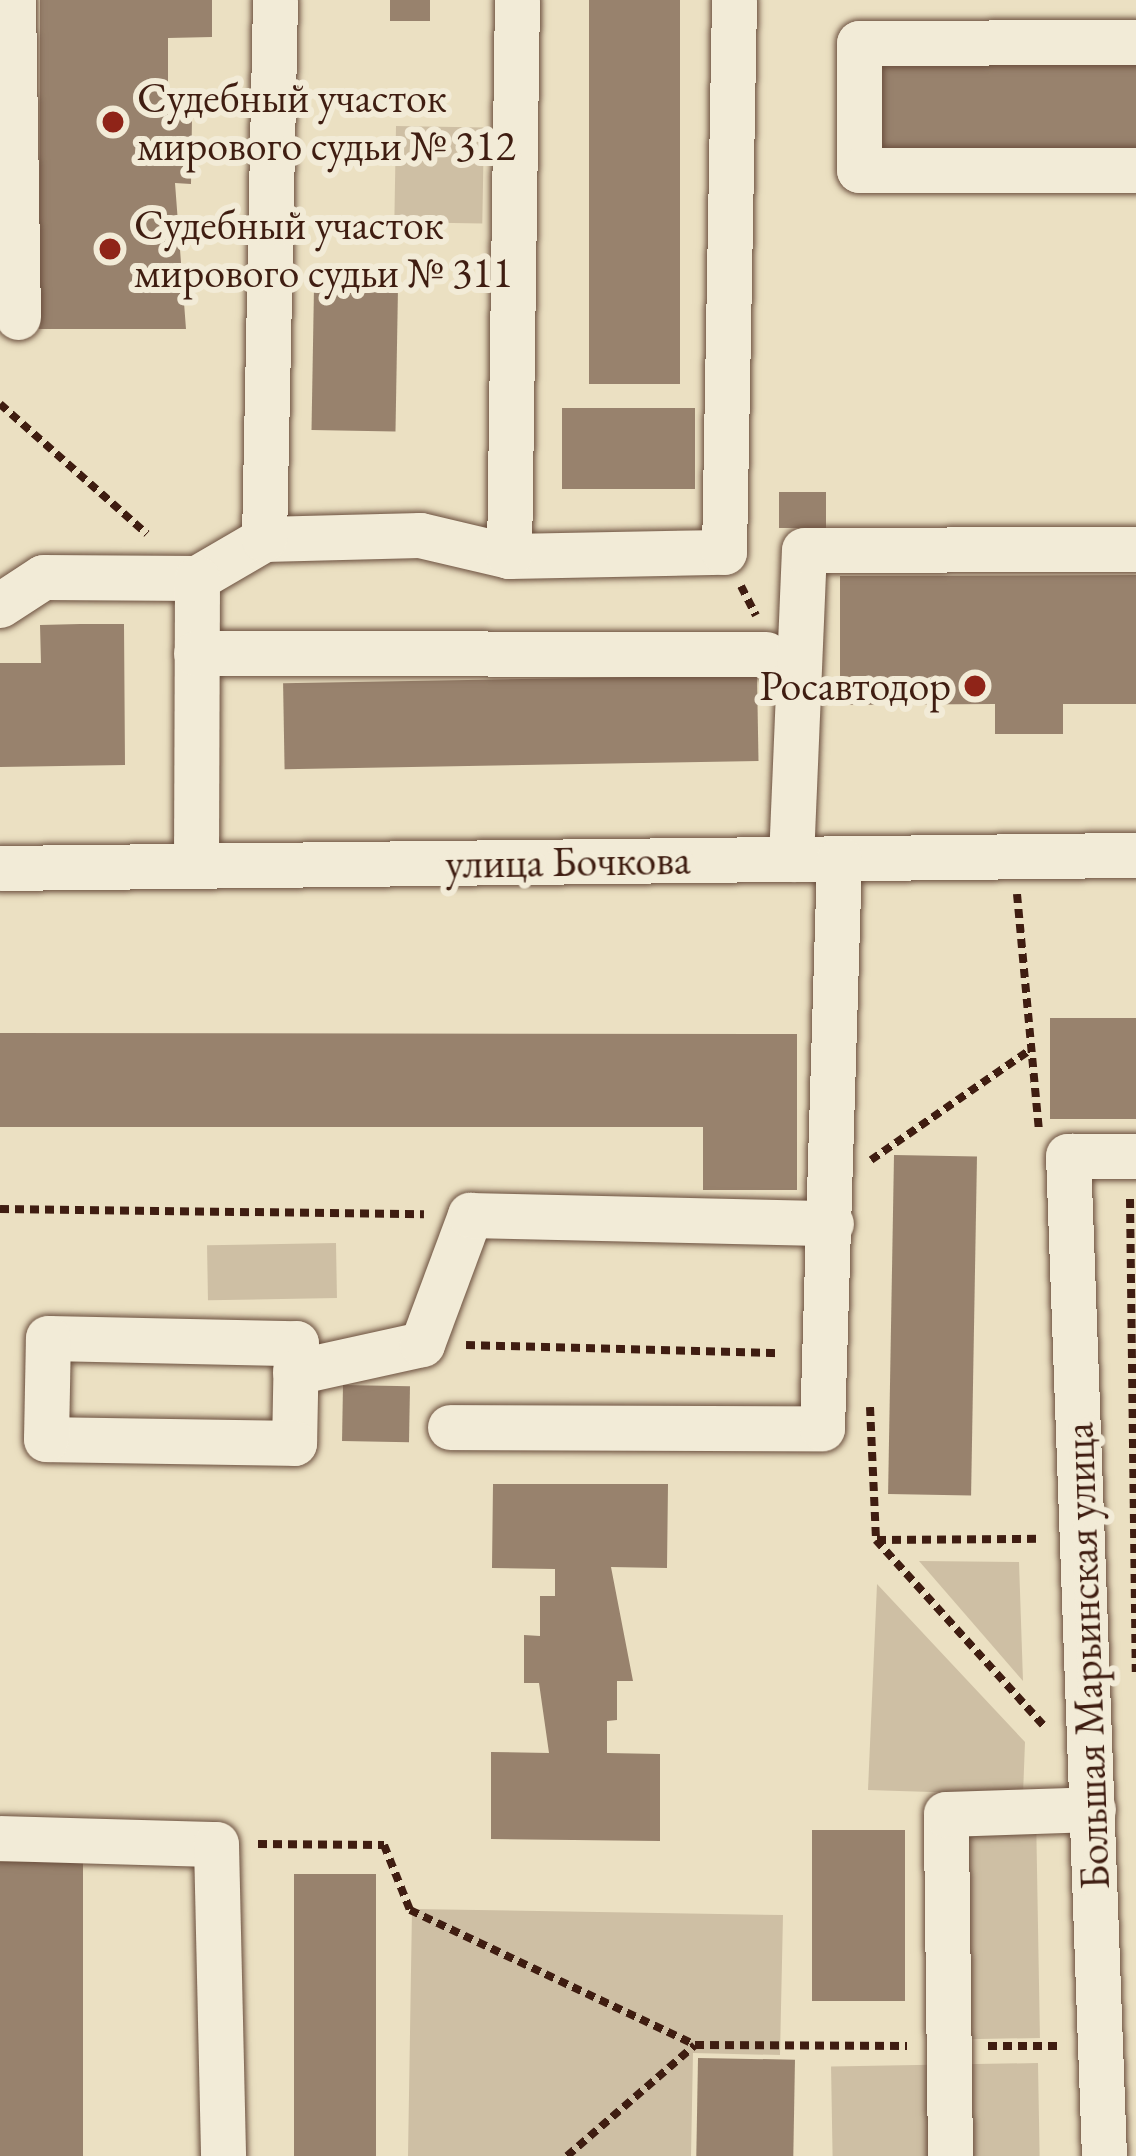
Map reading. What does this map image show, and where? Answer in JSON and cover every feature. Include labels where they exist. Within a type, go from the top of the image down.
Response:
[{"type":"street","points":[[13,0],[18,317]]},
{"type":"street","points":[[264,539],[275,0]]},
{"type":"street","points":[[509,556],[517,0]]},
{"type":"street","points":[[0,605],[44,577],[197,578],[264,539],[420,535],[509,556],[724,552],[734,0]]},
{"type":"street","points":[[1136,42],[859,43],[859,170],[1136,170]]},
{"type":"street","points":[[791,859],[804,550],[1136,549]]},
{"type":"street","points":[[196,866],[197,578]]},
{"type":"street","points":[[196,652],[766,654]]},
{"type":"street","name":"улица Бочкова","points":[[0,868],[1136,855]]},
{"type":"street","points":[[450,1427],[822,1428],[839,858]]},
{"type":"street","points":[[1068,1156],[1132,1156]]},
{"type":"street","name":"Большая Марьинская улица","points":[[1068,1156],[1102,2045],[1120,2107],[1104,2156]]},
{"type":"street","points":[[295,1372],[422,1344],[470,1215],[831,1205]]},
{"type":"street","points":[[48,1338],[296,1343],[295,1372],[294,1443],[46,1439],[48,1338]]},
{"type":"street","points":[[950,2156],[946,1814],[1092,1793]]},
{"type":"street","points":[[0,1838],[216,1844],[223,2156]]},
{"type":"path","points":[[0,404],[197,578]]},
{"type":"path","points":[[1017,857],[1027,1052],[1042,1147],[1068,1156]]},
{"type":"path","points":[[831,1205],[1027,1052]]},
{"type":"path","points":[[1132,1156],[1136,1672]]},
{"type":"path","points":[[0,1208],[470,1215]]},
{"type":"path","points":[[827,1354],[869,1379],[875,1540],[1092,1793]]},
{"type":"path","points":[[875,1540],[1040,1539]]},
{"type":"path","points":[[216,1844],[384,1845],[410,1910],[695,2045],[1102,2045]]},
{"type":"path","points":[[567,2156],[695,2045]]},
{"type":"shaded area","points":[[396,126],[484,128],[482,224],[394,222]]},
{"type":"shaded area","points":[[336,1243],[337,1298],[208,1300],[207,1245]]},
{"type":"shaded area","points":[[919,1561],[1019,1562],[1023,1681]]},
{"type":"shaded area","points":[[877,1584],[1025,1742],[1023,1795],[868,1790]]},
{"type":"shaded area","points":[[1036,1812],[1040,2038],[953,2039],[949,1814]]},
{"type":"shaded area","points":[[412,1909],[783,1915],[780,2055],[693,2053],[691,2156],[408,2156]]},
{"type":"shaded area","points":[[1038,2063],[1040,2156],[833,2156],[831,2067]]},
{"type":"building","points":[[40,0],[212,0],[212,37],[168,38],[168,118],[192,118],[191,184],[175,183],[186,329],[39,329]]},
{"type":"building","points":[[390,0],[430,0],[430,21],[390,21]]},
{"type":"building","points":[[589,0],[680,0],[680,384],[589,384]]},
{"type":"building","points":[[873,62],[1136,62],[1136,154],[873,154]]},
{"type":"building","points":[[314,287],[398,288],[395,431],[312,430]]},
{"type":"building","points":[[562,408],[695,408],[695,489],[562,489]]},
{"type":"building","points":[[779,492],[826,492],[826,528],[779,528]]},
{"type":"building","points":[[1136,575],[1136,704],[1063,704],[1063,734],[995,734],[995,704],[840,705],[840,576]]},
{"type":"building","points":[[124,624],[125,765],[0,767],[0,663],[41,663],[40,625]]},
{"type":"building","points":[[757,675],[759,761],[285,769],[283,683]]},
{"type":"building","points":[[1050,1018],[1136,1018],[1136,1119],[1050,1119]]},
{"type":"building","points":[[0,1033],[797,1034],[797,1190],[703,1190],[703,1127],[0,1127]]},
{"type":"building","points":[[894,1155],[977,1156],[971,1495],[888,1494]]},
{"type":"building","points":[[343,1385],[410,1386],[409,1442],[342,1441]]},
{"type":"building","points":[[493,1484],[668,1484],[667,1568],[611,1567],[633,1681],[617,1681],[617,1720],[607,1721],[607,1753],[660,1754],[660,1841],[491,1839],[491,1752],[549,1753],[539,1683],[524,1683],[524,1635],[540,1636],[540,1596],[555,1596],[555,1569],[492,1568]]},
{"type":"building","points":[[812,1830],[905,1830],[905,2001],[812,2001]]},
{"type":"building","points":[[0,1862],[83,1862],[83,2156],[0,2156]]},
{"type":"building","points":[[294,1874],[376,1874],[376,2156],[294,2156]]},
{"type":"building","points":[[698,2058],[795,2060],[793,2156],[696,2156]]},
{"type":"place","name":"Судебный участок мирового судьи № 312","points":[[113,122]]},
{"type":"place","name":"Судебный участок мирового судьи № 311","points":[[110,249]]},
{"type":"place","name":"Росавтодор","points":[[975,686]]}]
